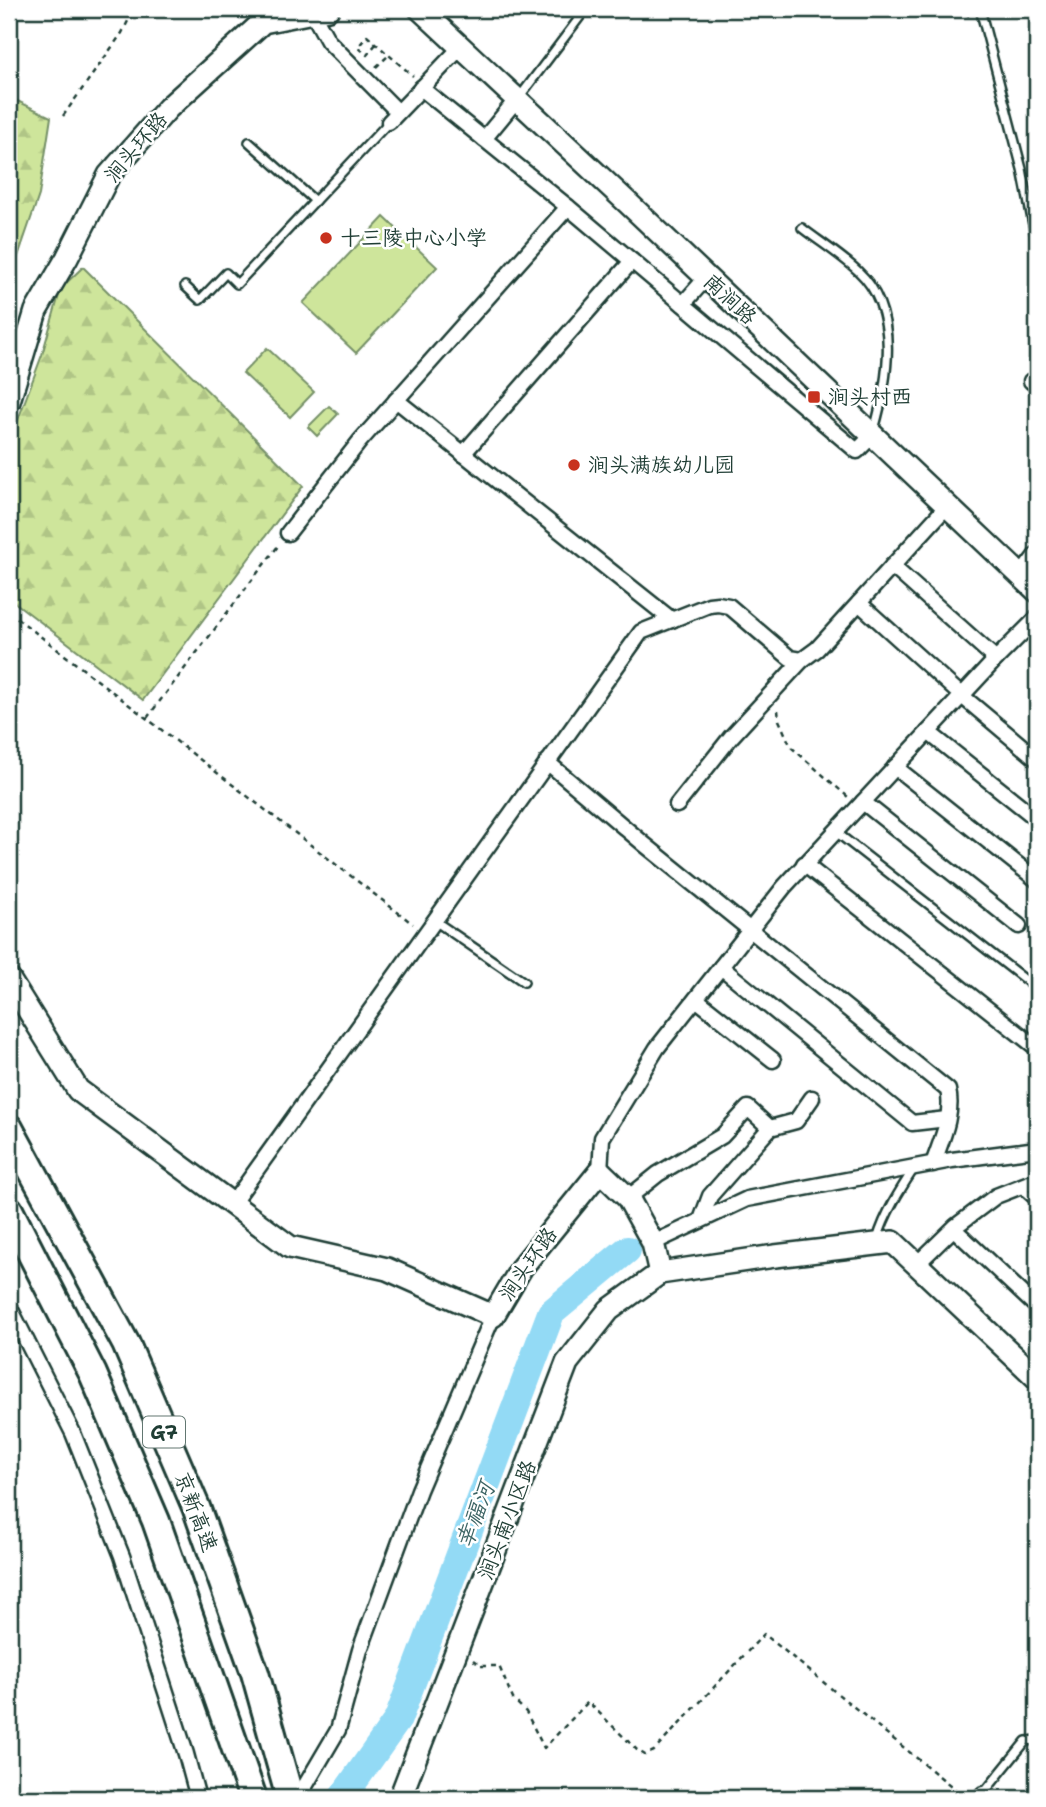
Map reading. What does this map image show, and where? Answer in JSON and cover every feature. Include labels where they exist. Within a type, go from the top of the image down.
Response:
[{"type":"highway","name":"京新高速","points":[[9,1128],[120,1332],[196,1507],[255,1673],[290,1798]]},
{"type":"highway","name":"京新高速","points":[[9,1210],[93,1374],[156,1521],[252,1794]]},
{"type":"street","name":"南涧路","points":[[420,9],[1037,591]]},
{"type":"street","points":[[320,10],[328,41],[365,79],[393,117],[461,47]]},
{"type":"street","name":"涧头环路","points":[[9,401],[36,311],[109,176],[168,107],[262,22],[320,10]]},
{"type":"street","points":[[423,87],[857,451],[873,435]]},
{"type":"street","points":[[484,139],[517,100]]},
{"type":"street","points":[[288,533],[360,441],[568,207]]},
{"type":"street","points":[[463,454],[632,261]]},
{"type":"street","points":[[683,304],[707,277]]},
{"type":"street","points":[[396,400],[672,620]]},
{"type":"street","points":[[677,805],[731,737],[802,660],[817,649],[947,506]]},
{"type":"street","points":[[1021,575],[1037,554]]},
{"type":"street","points":[[892,566],[996,659]]},
{"type":"street","points":[[859,603],[1037,759]]},
{"type":"street","points":[[232,1204],[641,632],[709,605],[718,604],[729,606],[790,658],[802,660]]},
{"type":"street","points":[[1037,618],[804,864],[751,929],[657,1048],[602,1138],[600,1171],[628,1198],[653,1243],[660,1273],[878,1237],[894,1242],[1037,1378]]},
{"type":"street","points":[[928,732],[1037,819]]},
{"type":"street","points":[[547,762],[948,1090],[950,1098],[947,1119],[933,1164]]},
{"type":"street","points":[[895,767],[1037,880]]},
{"type":"street","points":[[860,804],[1019,926]]},
{"type":"street","points":[[804,864],[1037,1048]]},
{"type":"street","points":[[721,967],[912,1123],[947,1119]]},
{"type":"street","name":"涧头环路","points":[[9,979],[78,1090],[290,1247],[387,1269],[493,1316],[522,1267],[600,1171]]},
{"type":"street","points":[[696,999],[772,1060]]},
{"type":"street","points":[[701,1220],[710,1196],[771,1128],[796,1121],[812,1098]]},
{"type":"street","points":[[628,1198],[658,1174],[722,1136],[748,1108],[771,1128]]},
{"type":"street","points":[[653,1243],[747,1199],[915,1167],[1037,1149]]},
{"type":"street","points":[[917,1264],[954,1228],[996,1196],[1024,1185]]},
{"type":"street","points":[[954,1228],[1037,1307]]},
{"type":"street","name":"涧头南小区路","points":[[400,1798],[568,1363],[609,1310],[660,1273]]},
{"type":"street","points":[[9,1306],[13,1323],[73,1433],[122,1556],[198,1798]]},
{"type":"street","points":[[298,1798],[338,1730],[360,1650],[419,1490],[493,1316]]},
{"type":"lane","points":[[517,100],[586,9]]},
{"type":"lane","points":[[980,9],[1022,169],[1037,245]]},
{"type":"lane","points":[[185,286],[200,300],[226,273],[237,284],[393,117]]},
{"type":"lane","points":[[249,142],[315,201]]},
{"type":"lane","points":[[802,228],[859,272],[876,296],[885,321],[887,357],[882,401],[873,435]]},
{"type":"lane","points":[[835,831],[1037,989]]},
{"type":"lane","points":[[435,921],[524,982]]},
{"type":"lane","points":[[878,1237],[897,1195],[915,1167]]},
{"type":"lane","points":[[1024,1185],[1037,1203]]},
{"type":"lane","points":[[981,1796],[1026,1741],[1037,1740]]},
{"type":"lane","points":[[9,1793],[16,1798]]},
{"type":"path","points":[[64,116],[122,33],[134,9]]},
{"type":"path","points":[[376,44],[367,55],[358,47],[368,36],[423,87]]},
{"type":"path","points":[[365,79],[389,55]]},
{"type":"path","points":[[147,718],[288,533]]},
{"type":"path","points":[[9,612],[426,934]]},
{"type":"path","points":[[776,689],[779,720],[791,747],[860,804]]},
{"type":"path","points":[[457,1650],[481,1666],[499,1666],[513,1699],[526,1712],[544,1748],[588,1702],[636,1750],[645,1755],[654,1751],[764,1634],[966,1798]]},
{"type":"green space","points":[[9,97],[51,117],[39,195],[13,271],[9,268]]},
{"type":"green space","points":[[384,217],[437,267],[356,353],[303,303]]},
{"type":"green space","points":[[83,267],[303,486],[143,700],[9,598],[9,444],[42,355],[61,288]]},
{"type":"green space","points":[[267,348],[314,392],[290,417],[243,373]]},
{"type":"green space","points":[[329,406],[338,414],[317,436],[308,427]]},
{"type":"waterway","name":"幸福河","points":[[342,1798],[398,1719],[551,1313],[627,1250]]},
{"type":"place","name":"十三陵中心小学","points":[[326,238]]},
{"type":"place","name":"涧头村西","points":[[814,397]]},
{"type":"place","name":"涧头满族幼儿园","points":[[574,465]]}]
